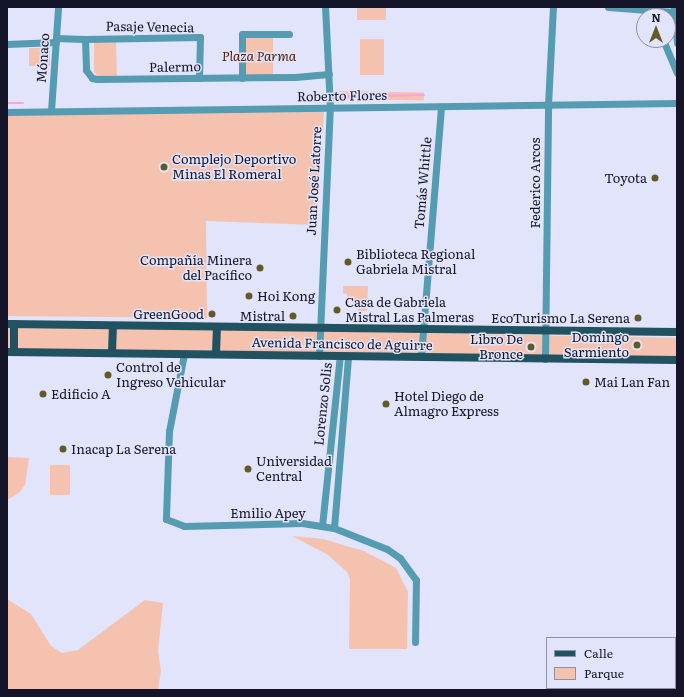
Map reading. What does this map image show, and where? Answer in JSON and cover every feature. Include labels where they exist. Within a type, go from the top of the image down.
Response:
[{"type":"main road","name":"Avenida Francisco de Aguirre","points":[[10,324],[677,332]]},
{"type":"main road","points":[[10,324],[10,352]]},
{"type":"main road","points":[[112,353],[113,326]]},
{"type":"main road","points":[[216,354],[217,327]]},
{"type":"main road","name":"Avenida Francisco de Aguirre","points":[[10,352],[677,360]]},
{"type":"street","name":"Mónaco","points":[[51,111],[58,7]]},
{"type":"street","name":"Juan José Latorre","points":[[319,356],[318,328],[330,108],[325,7]]},
{"type":"street","name":"Federico Arcos","points":[[545,359],[544,331],[548,105],[553,7]]},
{"type":"street","points":[[608,7],[636,9]]},
{"type":"street","points":[[676,32],[677,43]]},
{"type":"street","points":[[242,78],[242,34],[289,34]]},
{"type":"street","name":"Pasaje Venecia","points":[[85,39],[200,37],[199,78]]},
{"type":"street","points":[[7,44],[85,39]]},
{"type":"street","name":"Palermo","points":[[85,39],[86,70],[94,79],[295,77],[328,74]]},
{"type":"street","points":[[666,48],[677,73]]},
{"type":"street","name":"Roberto Flores","points":[[7,112],[677,103]]},
{"type":"street","name":"Tomás Whittle","points":[[421,356],[441,107]]},
{"type":"street","name":"Emilio Apey","points":[[184,354],[169,431],[164,515],[169,522],[184,526],[302,523],[334,528],[387,549],[408,567],[416,580],[415,642]]},
{"type":"street","name":"Lorenzo Solis","points":[[322,526],[344,356]]},
{"type":"street","name":"Lorenzo Solis","points":[[334,528],[344,356]]},
{"type":"green space","points":[[357,7],[386,7],[386,20],[357,20]]},
{"type":"green space","name":"Plaza Parma","points":[[246,37],[273,37],[273,75],[246,75]]},
{"type":"green space","points":[[360,39],[384,39],[384,75],[360,75]]},
{"type":"green space","points":[[94,41],[116,42],[117,76],[98,76],[94,72]]},
{"type":"green space","points":[[29,48],[50,48],[50,66],[29,66]]},
{"type":"green space","points":[[339,91],[424,92],[424,100],[339,99]]},
{"type":"green space","name":"Complejo Deportivo Minas El Romeral","points":[[324,112],[316,225],[206,221],[207,318],[7,316],[7,113]]},
{"type":"green space","points":[[343,286],[368,286],[367,311],[358,311],[358,306],[353,307],[353,300],[347,300],[347,294],[343,293]]},
{"type":"green space","points":[[7,326],[677,338],[676,361],[7,349]]},
{"type":"green space","points":[[7,457],[29,458],[25,485],[19,493],[7,500]]},
{"type":"green space","points":[[50,465],[70,465],[70,495],[50,495]]},
{"type":"green space","points":[[292,536],[324,539],[364,551],[396,568],[408,592],[407,649],[349,649],[350,579],[347,572],[328,555]]},
{"type":"green space","points":[[7,599],[31,614],[51,646],[62,653],[78,650],[145,600],[163,603],[158,651],[161,671],[158,690],[7,690]]},
{"type":"waterway","points":[[336,97],[424,95]]},
{"type":"waterway","points":[[7,103],[23,103]]},
{"type":"place","name":"Complejo Deportivo Minas El Romeral","points":[[164,167]]},
{"type":"place","name":"Toyota","points":[[655,178]]},
{"type":"place","name":"Biblioteca Regional Gabriela Mistral","points":[[348,262]]},
{"type":"place","name":"Compañía Minera del Pacífico","points":[[260,268]]},
{"type":"place","name":"Hoi Kong","points":[[249,296]]},
{"type":"place","name":"Casa de Gabriela Mistral Las Palmeras","points":[[337,310]]},
{"type":"place","name":"GreenGood","points":[[212,314]]},
{"type":"place","name":"Mistral","points":[[293,316]]},
{"type":"place","name":"EcoTurismo La Serena","points":[[638,318]]},
{"type":"place","name":"Domingo Sarmiento","points":[[637,345]]},
{"type":"place","name":"Libro De Bronce","points":[[531,347]]},
{"type":"place","name":"Control de Ingreso Vehicular","points":[[108,375]]},
{"type":"place","name":"Mai Lan Fan","points":[[586,382]]},
{"type":"place","name":"Edificio A","points":[[43,394]]},
{"type":"place","name":"Hotel Diego de Almagro Express","points":[[386,404]]},
{"type":"place","name":"Inacap La Serena","points":[[63,449]]},
{"type":"place","name":"Universidad Central","points":[[248,469]]}]
